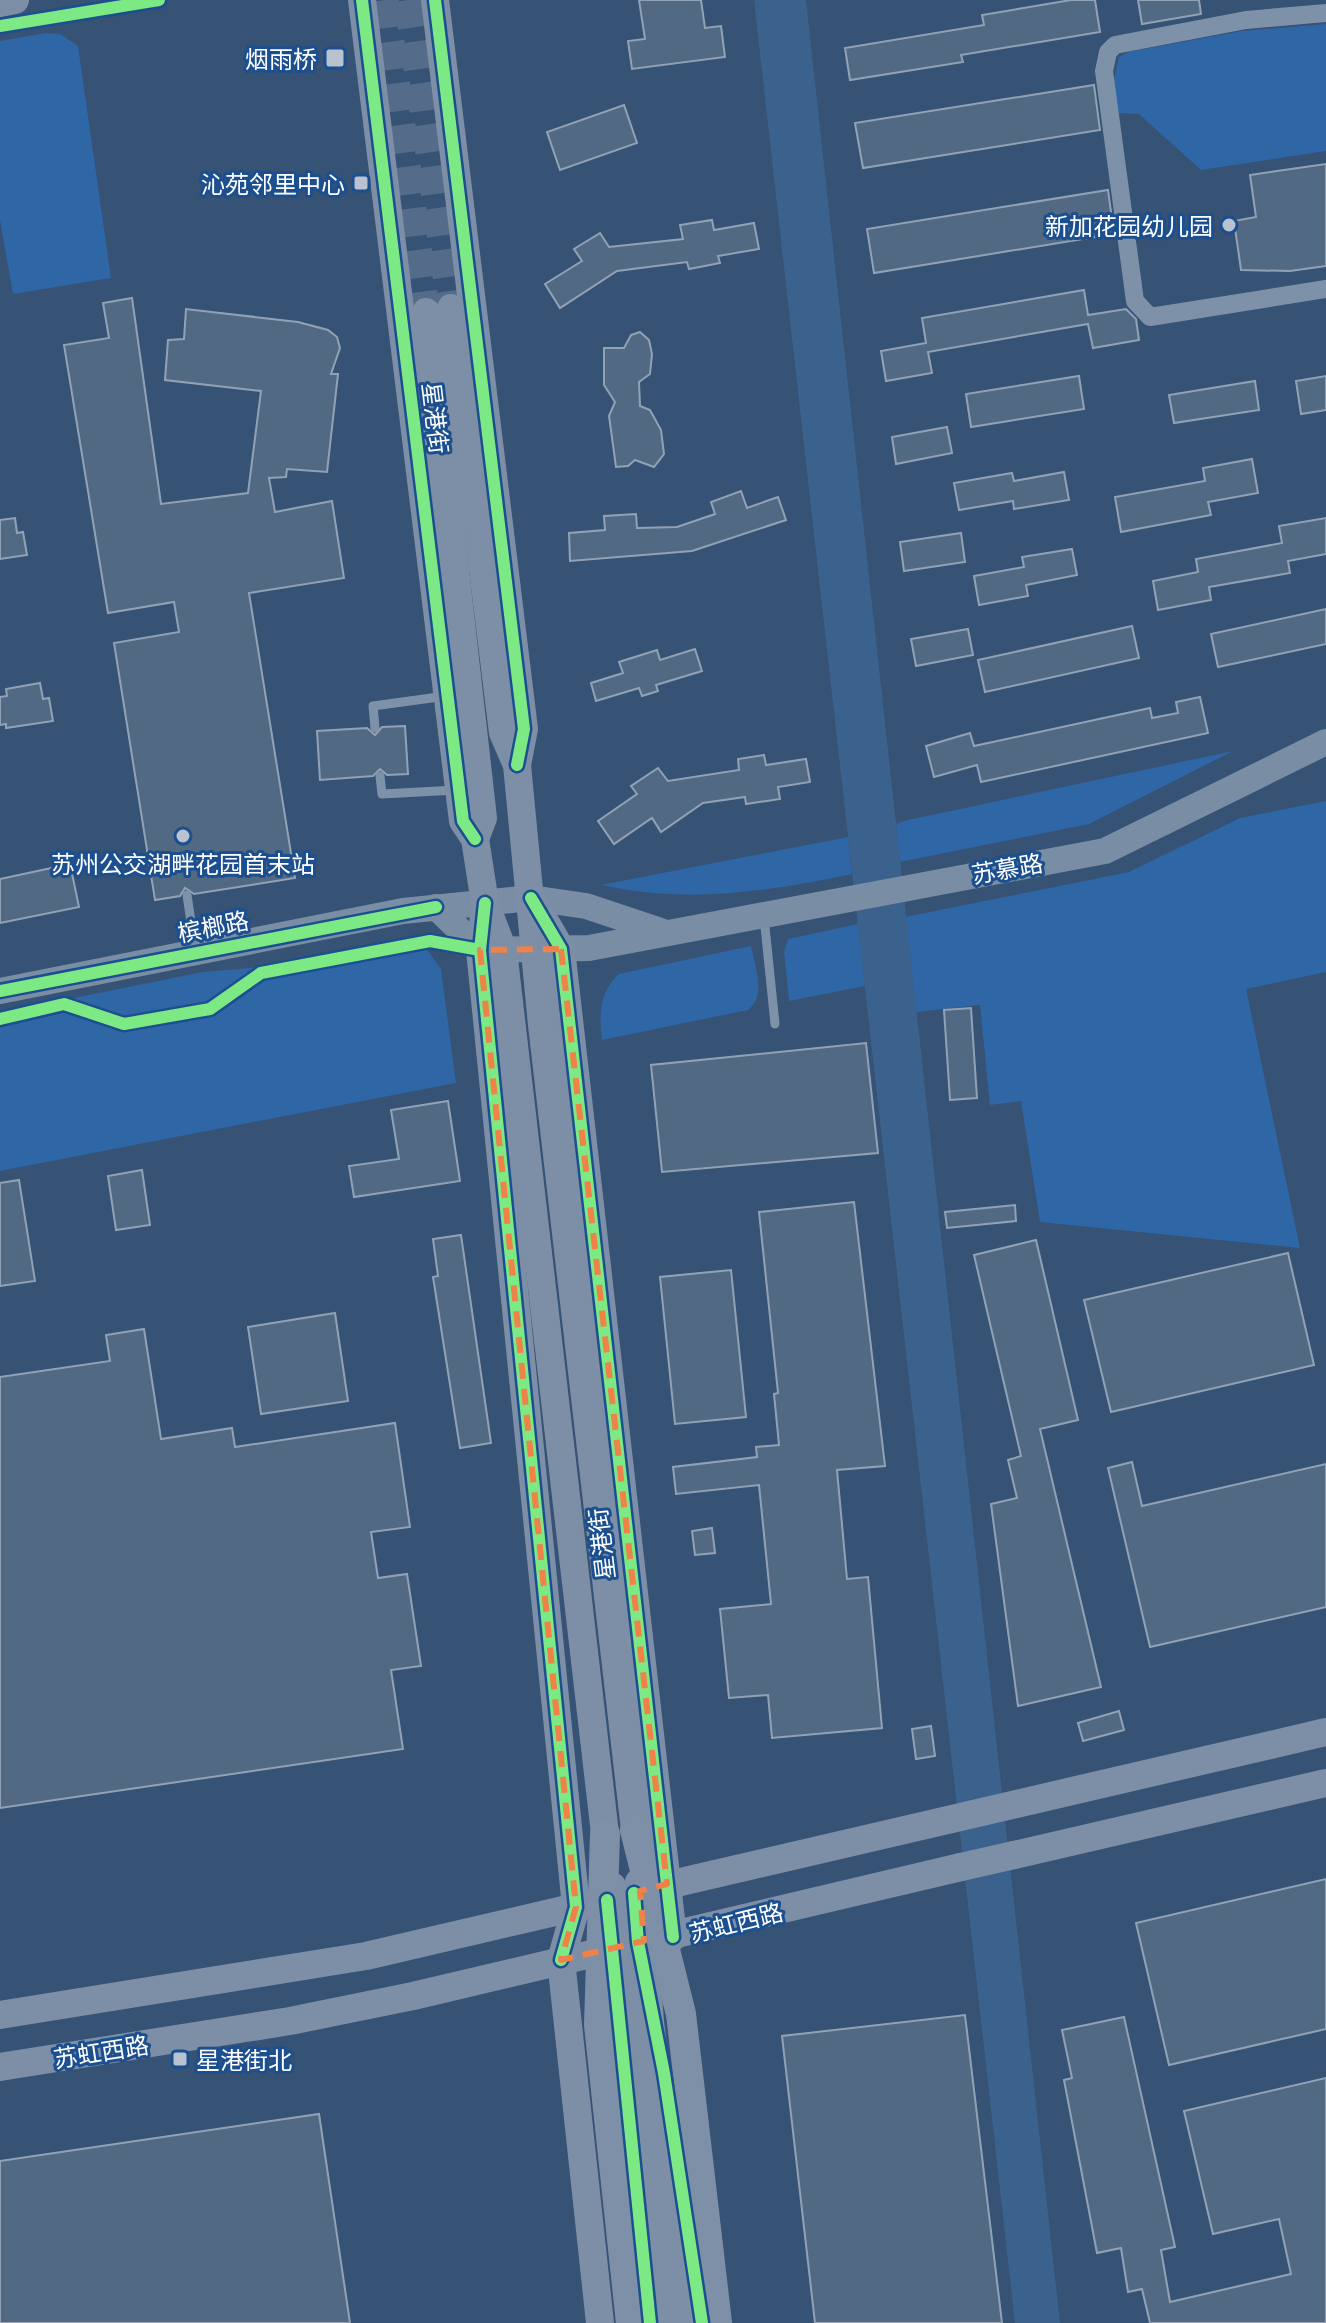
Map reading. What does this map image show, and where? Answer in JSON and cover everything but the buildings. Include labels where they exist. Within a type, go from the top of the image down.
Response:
[{"type":"highway","points":[[635,1830],[681,2014],[717,2323]]},
{"type":"highway","points":[[605,1834],[599,2025],[631,2323]]},
{"type":"main road","points":[[0,3],[15,0]]},
{"type":"main road","name":"星港街","points":[[362,0],[463,821],[475,839],[535,1242],[605,1834],[631,2023],[664,2323]]},
{"type":"main road","name":"星港街","points":[[435,0],[524,729],[517,765],[531,898]]},
{"type":"main road","name":"星港街","points":[[475,839],[483,818],[438,310],[503,733],[517,765]]},
{"type":"main road","name":"苏慕路","points":[[492,950],[589,948],[911,885],[1105,851],[1326,742]]},
{"type":"main road","points":[[531,898],[548,950],[673,1937]]},
{"type":"main road","name":"苏慕路","points":[[436,907],[531,898],[586,906],[668,932]]},
{"type":"main road","points":[[436,907],[492,950],[576,1907],[561,1960],[600,2323]]},
{"type":"main road","name":"槟榔路","points":[[0,991],[436,907]]},
{"type":"main road","name":"星港街","points":[[548,950],[566,1240],[635,1830],[650,2021],[685,2323]]},
{"type":"main road","points":[[0,2015],[366,1956],[954,1816],[1326,1732]]},
{"type":"main road","name":"苏虹西路","points":[[0,2067],[290,2021],[413,1996],[1326,1783]]},
{"type":"street","points":[[1326,13],[1264,9],[1127,42],[1108,52],[1104,71],[1135,301],[1150,317],[1326,289]]},
{"type":"lane","points":[[375,728],[373,706],[449,696]]},
{"type":"lane","points":[[380,776],[382,794],[459,789]]},
{"type":"lane","points":[[187,895],[196,952]]},
{"type":"lane","points":[[764,914],[775,1024]]},
{"type":"highlighted area","points":[[561,949],[667,1884],[640,1891],[644,1941],[561,1960],[576,1907],[480,950]]},
{"type":"shaded area","points":[[754,0],[806,0],[1060,2323],[1015,2323]]},
{"type":"shaded area","points":[[1326,24],[1326,151],[1201,170],[1139,114],[1118,113],[1114,80],[1119,57],[1128,52],[1242,31]]},
{"type":"shaded area","points":[[46,33],[60,34],[78,46],[111,278],[13,294],[0,220],[0,41]]},
{"type":"shaded area","points":[[1233,751],[1089,824],[900,862],[896,824],[908,820]]},
{"type":"shaded area","points":[[1326,801],[1326,972],[1246,989],[1300,1248],[1040,1222],[1021,1101],[990,1105],[980,1005],[916,1012],[905,917],[1129,872],[1240,818]]},
{"type":"shaded area","points":[[848,837],[852,874],[758,890],[696,895],[633,891],[601,885]]},
{"type":"shaded area","points":[[858,924],[865,986],[789,1001],[784,952],[788,939]]},
{"type":"shaded area","points":[[424,945],[441,969],[456,1083],[0,1171],[0,1024],[64,1010],[125,1027],[213,1011],[263,974]]},
{"type":"shaded area","points":[[751,946],[758,989],[754,1004],[748,1010],[602,1040],[604,996],[619,974]]},
{"type":"shaded area","points":[[261,967],[208,1005],[129,1020],[69,999],[203,972]]},
{"type":"tunnel","points":[[385,0],[426,312]]},
{"type":"tunnel","points":[[408,0],[451,308]]},
{"type":"cycle path","points":[[0,26],[159,0]]},
{"type":"cycle path","points":[[362,0],[463,821],[475,839]]},
{"type":"cycle path","points":[[435,0],[524,729],[517,765]]},
{"type":"cycle path","points":[[531,898],[561,949],[673,1937]]},
{"type":"cycle path","points":[[485,903],[480,950],[576,1907],[561,1960]]},
{"type":"cycle path","points":[[0,991],[436,907]]},
{"type":"cycle path","points":[[0,1019],[64,1004],[124,1024],[210,1009],[261,973],[430,941],[480,950]]},
{"type":"cycle path","points":[[634,1893],[638,1942],[664,2073],[702,2323]]},
{"type":"cycle path","points":[[607,1900],[650,2323]]},
{"type":"place","name":"烟雨桥","points":[[335,58]]},
{"type":"place","name":"沁苑邻里中心","points":[[361,183]]},
{"type":"place","name":"新加花园幼儿园","points":[[1229,225]]},
{"type":"place","name":"苏州公交湖畔花园首末站","points":[[183,836]]},
{"type":"place","name":"星港街北","points":[[180,2059]]}]
